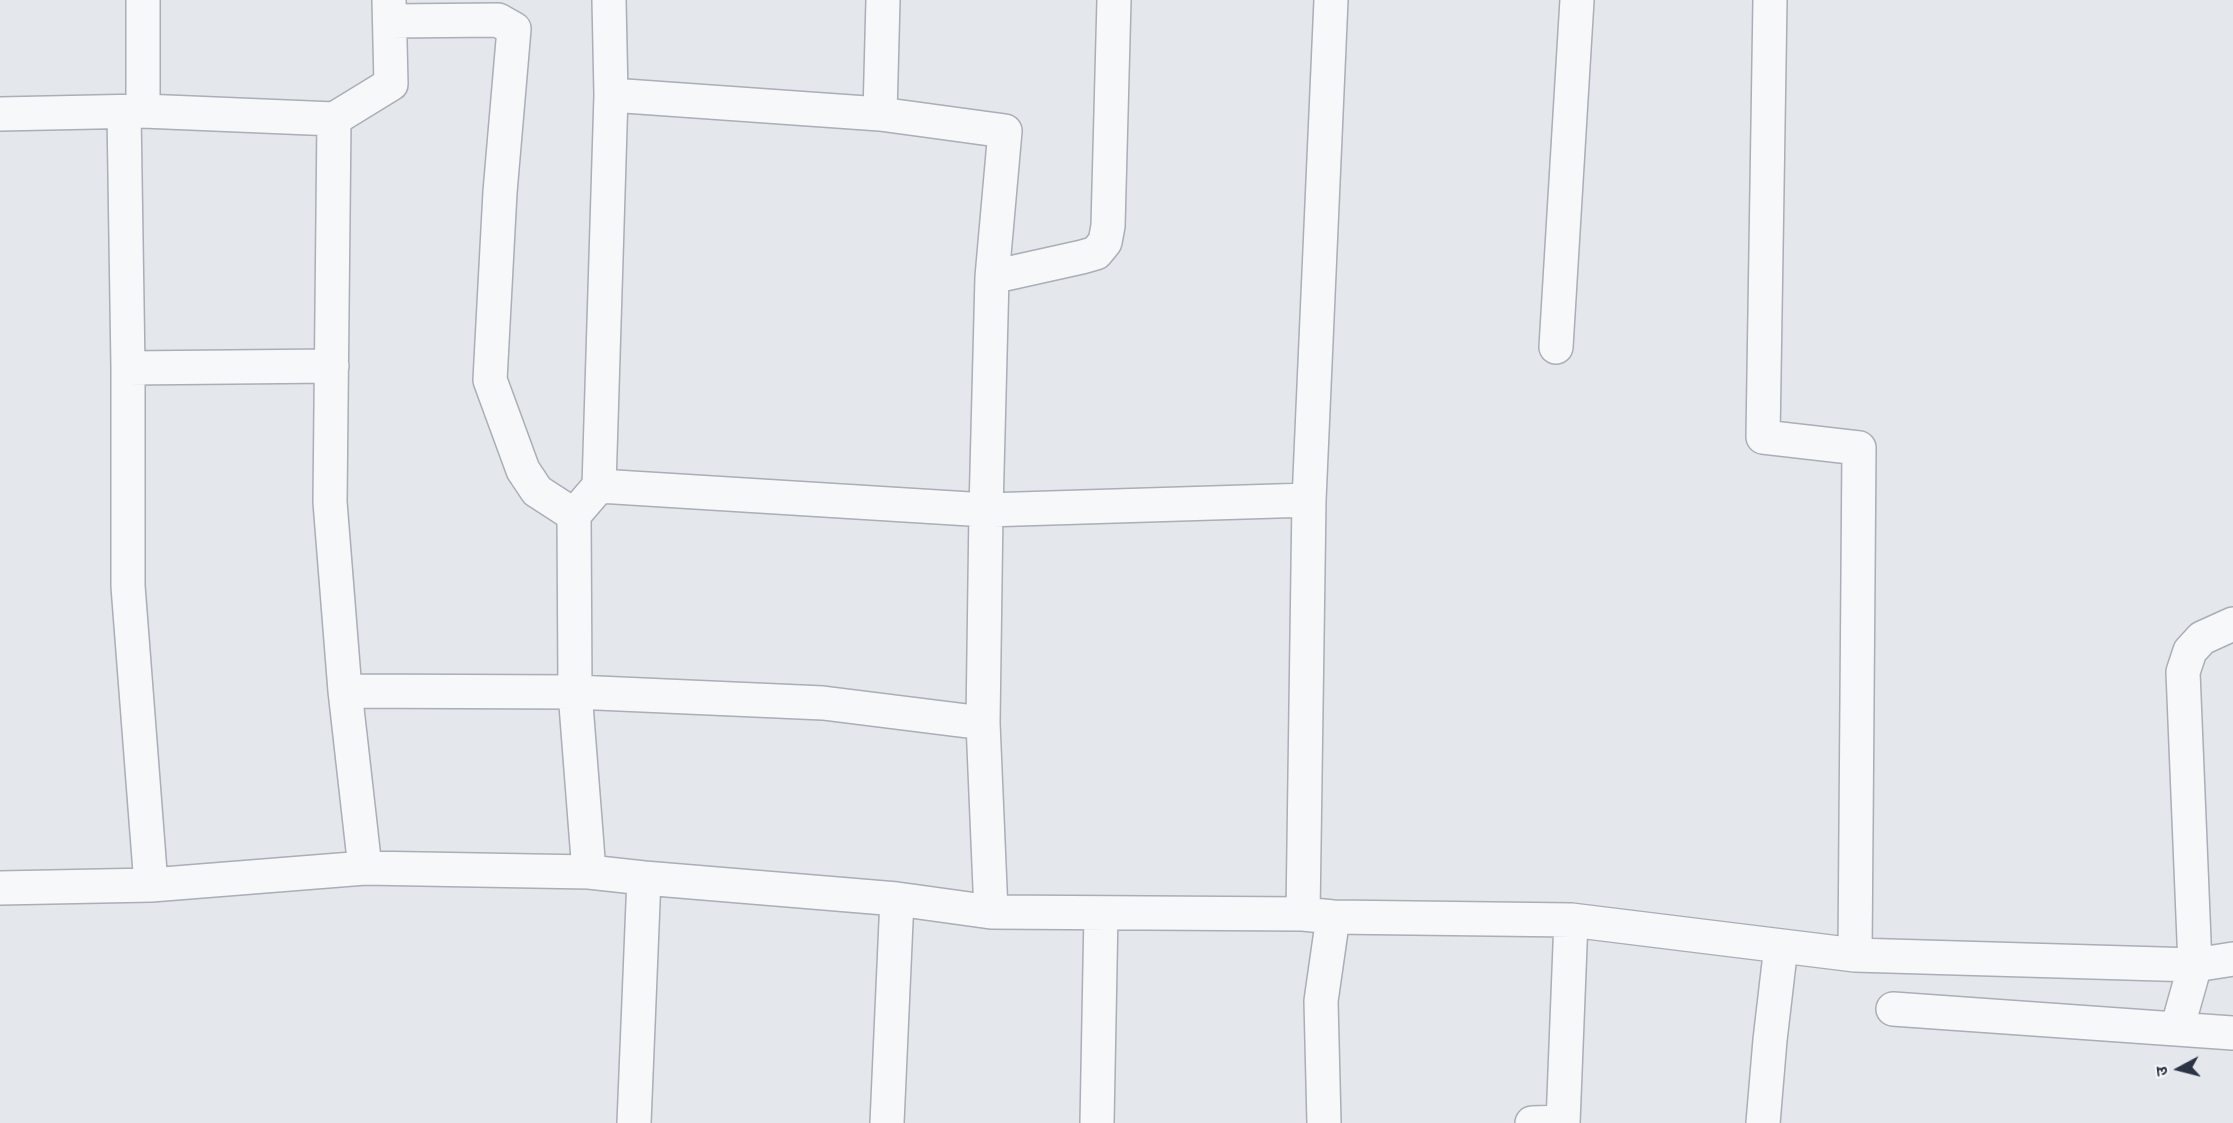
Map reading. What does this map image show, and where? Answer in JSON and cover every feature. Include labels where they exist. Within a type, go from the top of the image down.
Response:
[{"type":"street","points":[[143,0],[133,111],[128,368],[128,586],[151,885]]},
{"type":"street","points":[[589,872],[575,692],[574,515],[599,486],[611,95],[609,0]]},
{"type":"street","points":[[880,114],[884,0]]},
{"type":"street","points":[[992,277],[1096,253],[1105,242],[1108,226],[1114,0]]},
{"type":"street","points":[[1324,1123],[1310,500],[1331,0]]},
{"type":"street","points":[[1556,347],[1577,0]]},
{"type":"street","points":[[1770,0],[1763,437],[1859,448],[1855,955]]},
{"type":"street","points":[[0,114],[133,111],[334,118],[391,84],[389,10],[498,10],[514,29],[500,192],[490,380],[523,470],[537,491],[574,515]]},
{"type":"street","points":[[611,95],[880,114],[1005,131],[992,277],[986,510],[983,723],[991,912]]},
{"type":"street","points":[[334,118],[330,502],[345,691],[365,868]]},
{"type":"street","points":[[128,368],[332,366]]},
{"type":"street","points":[[599,486],[986,510],[1310,500]]},
{"type":"street","points":[[2177,1029],[2195,965],[2183,672],[2190,651],[2202,638],[2233,624]]},
{"type":"street","points":[[345,691],[575,692],[823,703],[983,723]]},
{"type":"street","points":[[0,888],[151,885],[365,868],[589,872],[897,899],[991,912],[1571,920],[1855,955],[2195,965],[2233,959]]},
{"type":"street","points":[[634,1123],[644,878]]},
{"type":"street","points":[[887,1123],[897,899]]},
{"type":"street","points":[[1097,1123],[1101,913]]},
{"type":"street","points":[[1552,1123],[1571,920]]},
{"type":"street","points":[[1763,1123],[1780,946]]},
{"type":"street","points":[[1893,1009],[2233,1033]]}]
